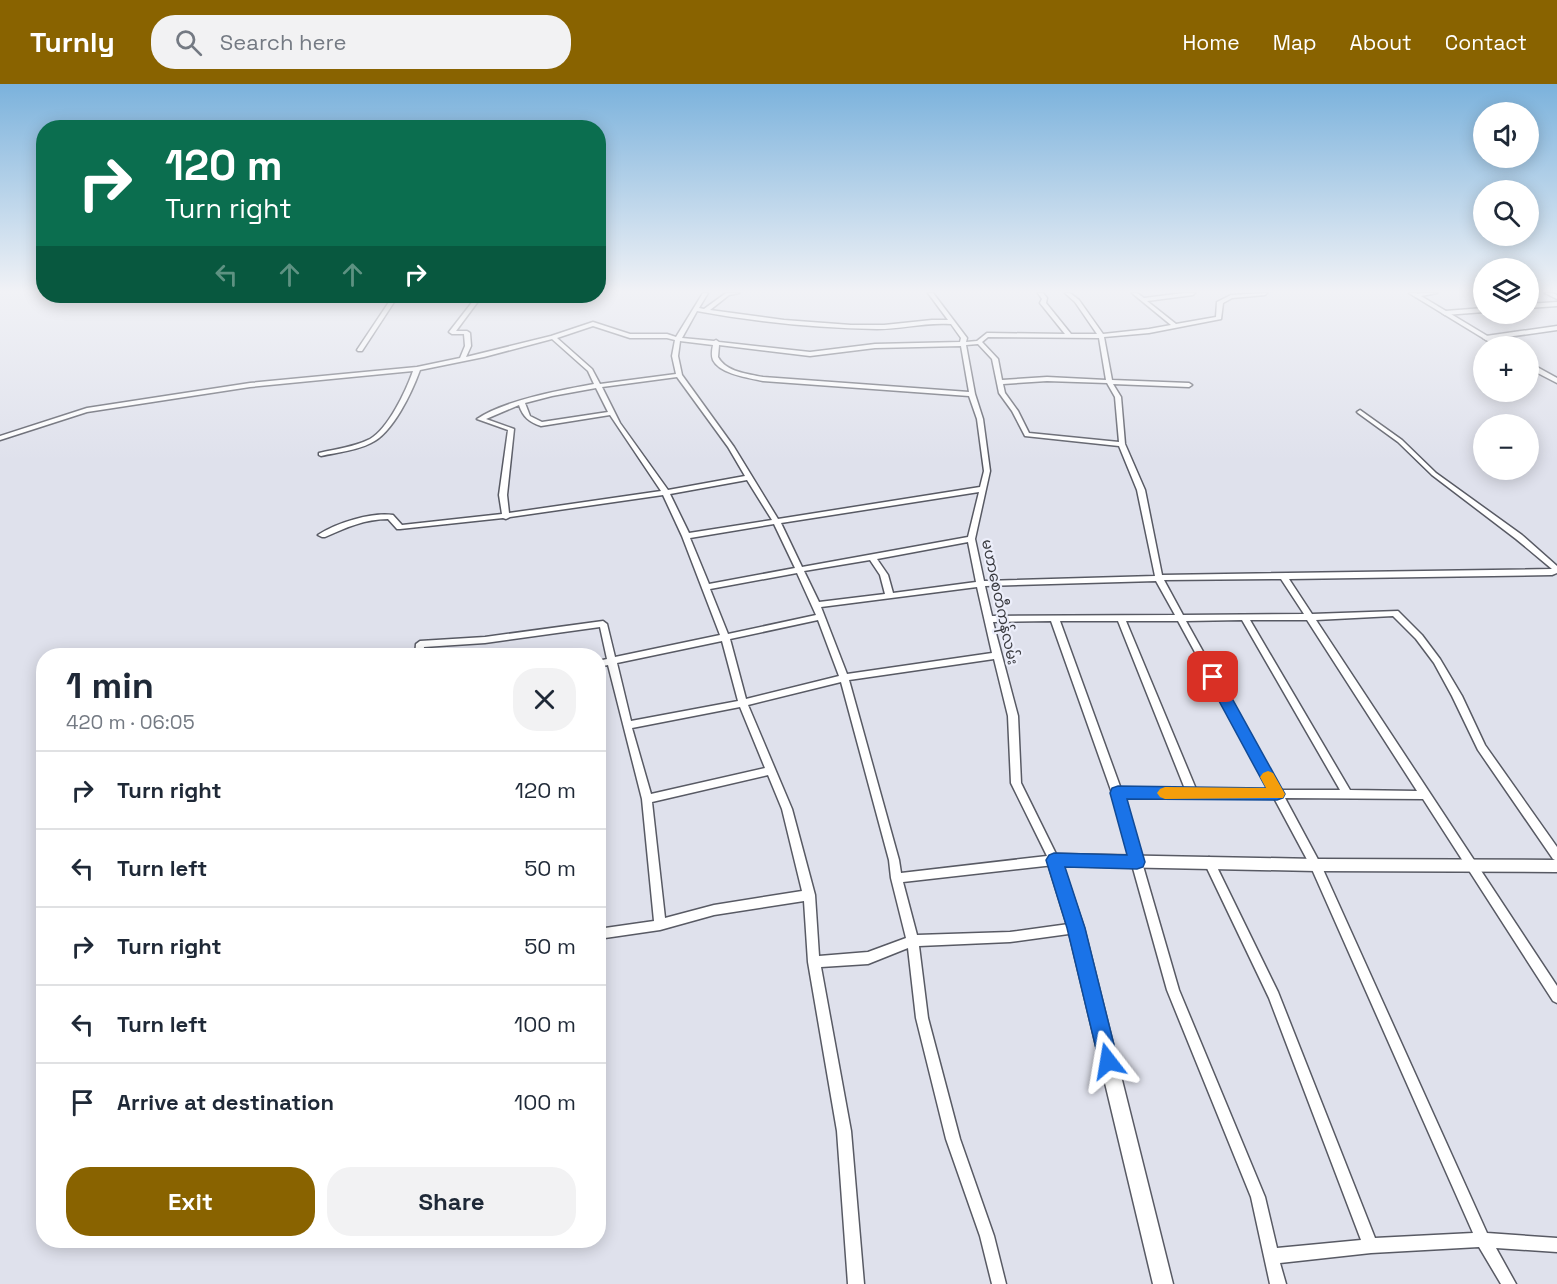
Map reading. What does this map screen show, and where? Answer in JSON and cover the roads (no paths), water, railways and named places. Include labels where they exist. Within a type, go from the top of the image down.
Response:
[{"type":"street","points":[[462,360],[466,349]]},
{"type":"street","points":[[0,438],[71,413],[87,410],[249,385],[417,369],[506,349]]},
{"type":"street","points":[[566,349],[590,370],[611,413],[666,493],[706,587],[725,637],[743,703],[787,809],[809,895],[814,962],[844,1131],[856,1284]]},
{"type":"street","points":[[676,349],[675,356],[680,375],[731,447],[777,523],[816,605],[844,678],[914,940],[922,1018],[953,1139],[987,1236],[999,1284]]},
{"type":"street","points":[[716,349],[715,358],[719,364],[738,373],[763,379],[972,393]]},
{"type":"street","points":[[771,349],[830,354],[858,349]]},
{"type":"street","name":"မဟာစေတီကန်လမ်း","points":[[964,349],[972,393],[980,418],[987,471],[971,539],[988,619],[1013,716],[1016,783],[1054,860]]},
{"type":"street","points":[[986,349],[995,359],[1002,393],[1015,411],[1027,435],[1122,444]]},
{"type":"street","points":[[1103,349],[1110,383],[1118,397],[1122,444],[1141,490],[1159,578],[1316,865],[1484,1240],[1509,1284]]},
{"type":"street","points":[[321,454],[363,444],[377,438],[410,388],[417,369]]},
{"type":"street","points":[[1539,370],[1557,381]]},
{"type":"street","points":[[506,517],[503,495],[511,429],[480,419],[522,403],[599,387],[680,375]]},
{"type":"street","points":[[1000,382],[1047,380],[1189,385]]},
{"type":"street","points":[[522,403],[524,412],[531,421],[541,424],[611,413]]},
{"type":"street","points":[[816,605],[981,584],[1159,578],[1552,573],[1557,569],[1519,537],[1434,474],[1400,441],[1360,412]]},
{"type":"street","points":[[322,536],[354,521],[378,516],[390,518],[400,527],[506,517],[666,493],[750,477]]},
{"type":"street","points":[[686,536],[983,489]]},
{"type":"street","points":[[706,587],[798,568],[872,558],[971,539]]},
{"type":"street","points":[[872,558],[884,575],[890,596]]},
{"type":"street","points":[[1283,576],[1557,997]]},
{"type":"street","points":[[988,619],[1245,618],[1395,613],[1419,637],[1437,661],[1457,696],[1481,747],[1557,856]]},
{"type":"street","points":[[606,663],[821,617]]},
{"type":"street","points":[[1245,618],[1347,794]]},
{"type":"street","points":[[1121,619],[1192,793]]},
{"type":"street","points":[[1055,620],[1118,793],[1173,990],[1258,1197],[1278,1284]]},
{"type":"street","points":[[420,648],[420,644],[486,640],[603,624],[647,800],[660,925]]},
{"type":"street","points":[[627,726],[743,703],[844,678],[997,655]]},
{"type":"street","points":[[647,800],[771,770]]},
{"type":"street","points":[[1118,793],[1425,795]]},
{"type":"street","points":[[896,878],[1054,860],[1316,865],[1557,866]]},
{"type":"street","points":[[1054,860],[1076,928],[1162,1284]]},
{"type":"street","points":[[1209,862],[1274,996],[1371,1246]]},
{"type":"street","points":[[606,933],[660,925],[714,910],[809,895]]},
{"type":"street","points":[[814,962],[868,958],[914,940],[1010,937],[1076,928]]},
{"type":"street","points":[[1272,1256],[1371,1246],[1484,1240],[1557,1245]]}]
